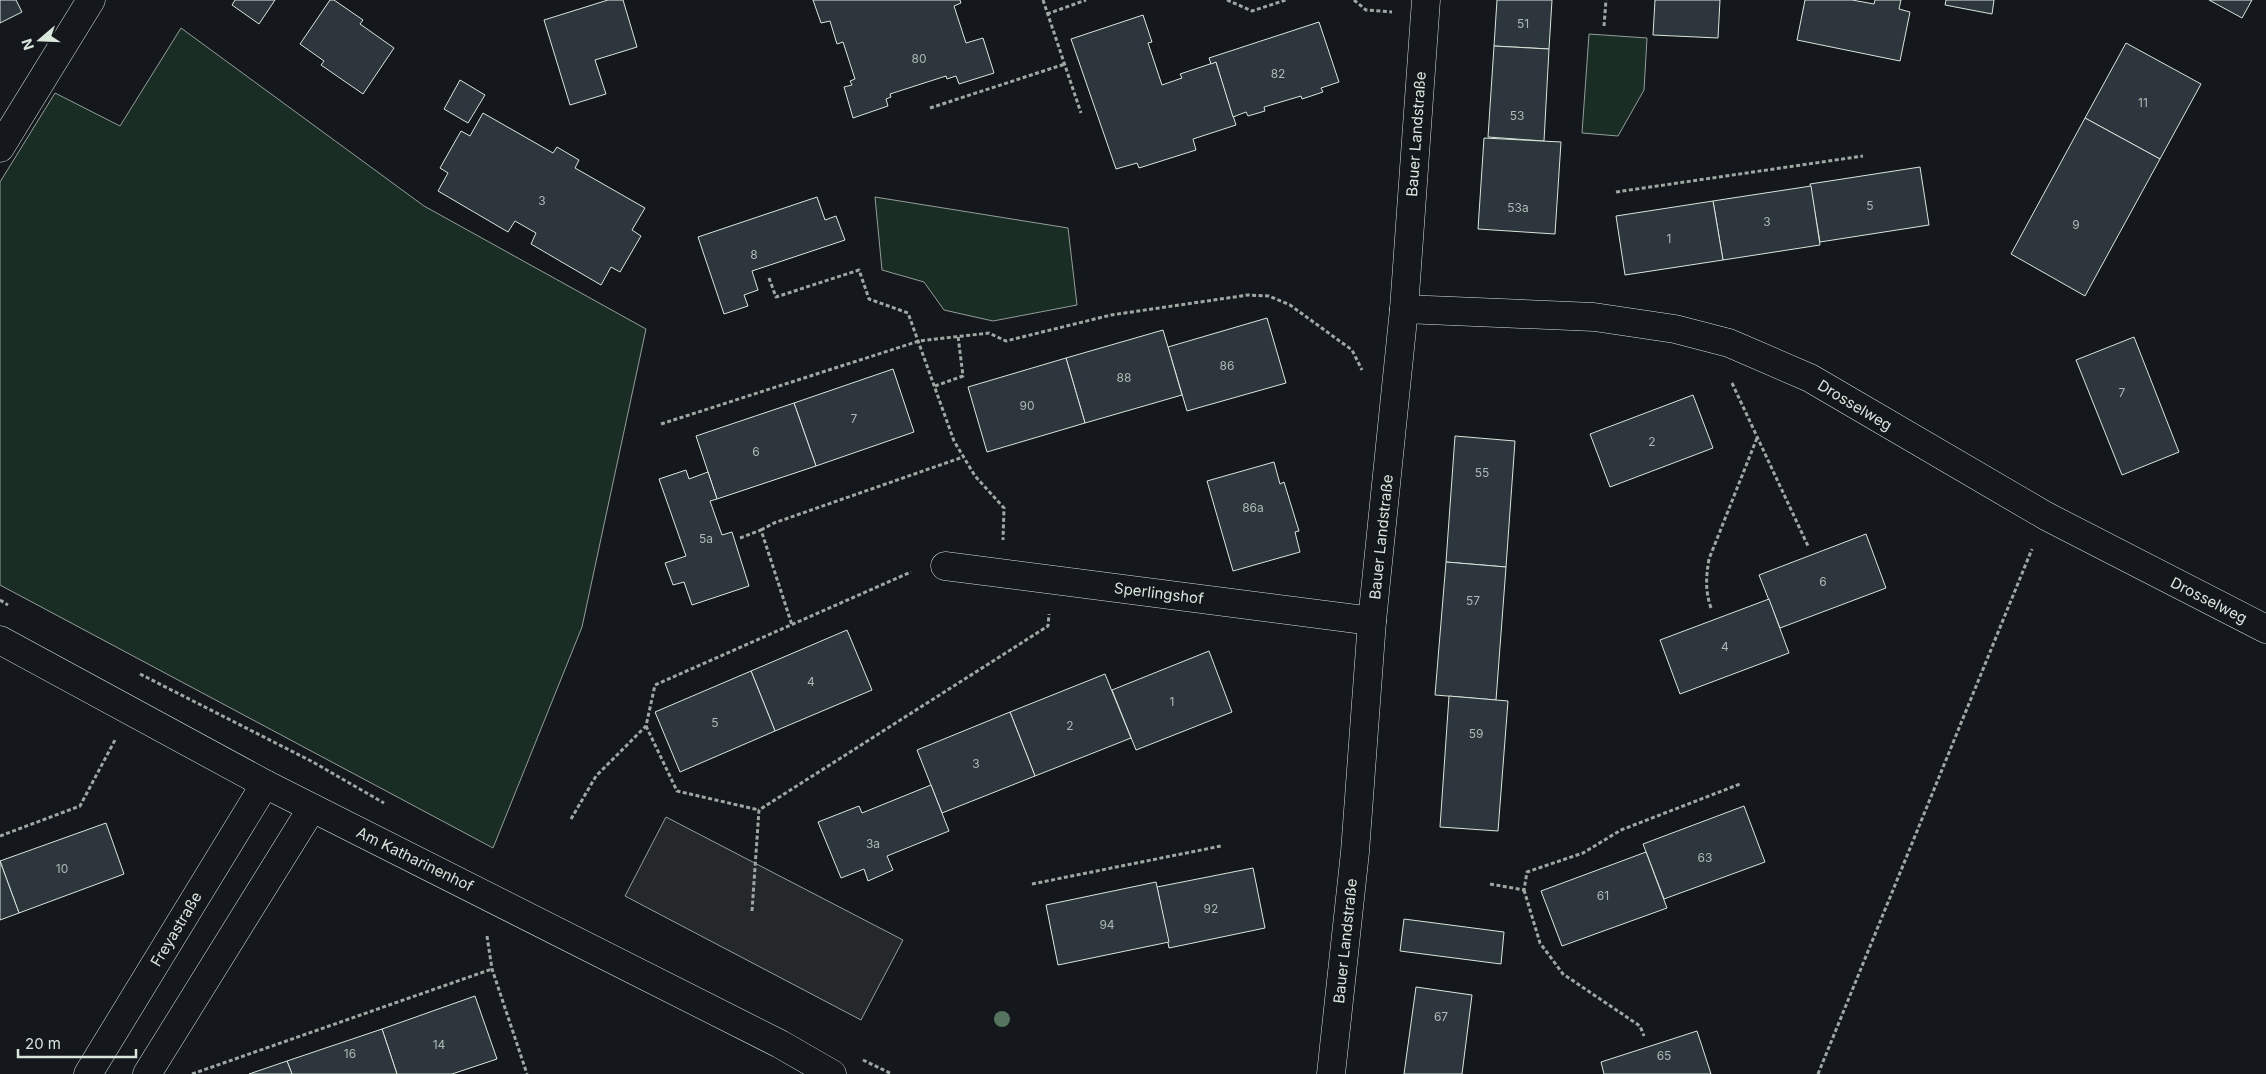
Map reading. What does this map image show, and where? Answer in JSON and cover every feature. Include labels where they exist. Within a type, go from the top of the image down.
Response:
[{"type":"street","points":[[0,148],[91,0]]},
{"type":"street","name":"Bauer Landstraße","points":[[1331,1074],[1355,852],[1372,621],[1404,309],[1426,0]]},
{"type":"street","name":"Drosselweg","points":[[1404,309],[1594,317],[1675,329],[1729,343],[1810,378],[2046,516],[2266,629]]},
{"type":"street","name":"Sperlingshof","points":[[945,566],[1372,621]]},
{"type":"street","name":"Am Katharinenhof","points":[[0,640],[265,784],[780,1044],[832,1074]]},
{"type":"street","name":"Freyastraße","points":[[88,1074],[265,784]]},
{"type":"street","points":[[147,1074],[312,808]]},
{"type":"path","points":[[1044,0],[1047,14],[1082,113]]},
{"type":"path","points":[[1047,14],[1086,0]]},
{"type":"path","points":[[1227,0],[1252,11],[1286,0]]},
{"type":"path","points":[[1354,0],[1366,10]]},
{"type":"path","points":[[1604,26],[1606,0]]},
{"type":"path","points":[[930,108],[1065,64]]},
{"type":"path","points":[[1616,192],[1863,156]]},
{"type":"path","points":[[769,278],[776,297],[859,270],[870,299],[908,313],[954,441],[974,476],[1004,508],[1003,573]]},
{"type":"path","points":[[661,424],[919,341],[989,333],[1006,341],[1111,315],[1248,295],[1269,296],[1290,305],[1352,350],[1366,376],[1396,381]]},
{"type":"path","points":[[935,386],[963,376],[958,336]]},
{"type":"path","points":[[1729,343],[1728,376],[1808,546]]},
{"type":"path","points":[[1711,608],[1706,594],[1709,559],[1758,438]]},
{"type":"path","points":[[740,538],[774,523],[962,457]]},
{"type":"path","points":[[1818,1074],[2046,516]]},
{"type":"path","points":[[761,530],[792,625]]},
{"type":"path","points":[[571,819],[596,776],[646,726],[655,685],[912,572],[945,566]]},
{"type":"path","points":[[646,726],[676,791],[759,810],[1048,626],[1054,579]]},
{"type":"path","points":[[0,836],[80,806],[148,678]]},
{"type":"path","points":[[1644,1036],[1640,1026],[1563,974],[1540,943],[1524,890],[1527,872],[1582,853],[1620,830],[1740,784]]},
{"type":"path","points":[[752,911],[759,810]]},
{"type":"path","points":[[1032,884],[1221,846]]},
{"type":"path","points":[[1490,884],[1524,890]]},
{"type":"path","points":[[481,892],[492,969],[527,1074]]},
{"type":"path","points":[[192,1074],[492,969]]},
{"type":"green space","points":[[181,28],[424,206],[646,329],[582,627],[493,848],[0,585],[0,182],[55,93],[120,126]]},
{"type":"green space","points":[[1589,34],[1647,38],[1644,90],[1618,136],[1582,133]]},
{"type":"green space","points":[[875,197],[1068,228],[1077,305],[993,321],[944,310],[924,282],[882,270]]},
{"type":"shaded area","points":[[666,817],[903,940],[861,1020],[625,896]]},
{"type":"building","points":[[0,0],[16,0],[22,12],[0,23]]},
{"type":"building","points":[[235,0],[275,0],[259,24],[232,5]]},
{"type":"building","points":[[330,0],[334,0],[363,20],[360,24],[394,48],[363,94],[321,65],[324,61],[300,44]]},
{"type":"building","points":[[608,0],[623,0],[637,47],[595,60],[606,94],[570,105],[544,20]]},
{"type":"building","points":[[813,0],[960,0],[961,3],[954,6],[966,43],[983,38],[994,73],[959,84],[956,76],[947,79],[946,76],[890,94],[891,97],[886,99],[888,106],[853,118],[844,87],[852,85],[850,81],[855,79],[843,42],[837,44],[830,21],[821,23]]},
{"type":"building","points":[[1497,0],[1552,0],[1549,49],[1494,46]]},
{"type":"building","points":[[1655,0],[1720,0],[1718,38],[1653,35]]},
{"type":"building","points":[[1805,0],[1852,0],[1874,4],[1875,0],[1901,0],[1899,9],[1910,12],[1900,61],[1797,40]]},
{"type":"building","points":[[1946,0],[1994,0],[1992,14],[1945,5]]},
{"type":"building","points":[[2209,0],[2252,0],[2242,18]]},
{"type":"building","points":[[1143,15],[1152,42],[1148,43],[1162,85],[1182,78],[1180,74],[1216,62],[1236,125],[1193,139],[1196,150],[1139,168],[1137,163],[1116,169],[1071,39]]},
{"type":"building","points":[[1319,22],[1339,82],[1321,88],[1323,92],[1302,99],[1301,96],[1264,107],[1265,111],[1248,116],[1246,112],[1233,117],[1216,62],[1211,64],[1209,58]]},
{"type":"building","points":[[2126,43],[2201,84],[2160,159],[2085,118]]},
{"type":"building","points":[[1494,46],[1549,49],[1544,141],[1488,137]]},
{"type":"building","points":[[460,80],[485,95],[468,123],[444,109]]},
{"type":"building","points":[[483,113],[553,153],[557,147],[579,160],[575,168],[645,208],[632,230],[641,236],[620,272],[611,267],[601,285],[531,244],[536,233],[515,221],[508,232],[438,191],[448,173],[440,168],[461,131],[470,136]]},
{"type":"building","points":[[2085,118],[2160,159],[2085,296],[2011,254]]},
{"type":"building","points":[[1484,138],[1561,142],[1555,234],[1478,229]]},
{"type":"building","points":[[1920,167],[1929,225],[1820,242],[1810,184]]},
{"type":"building","points":[[1811,186],[1820,245],[1723,260],[1713,201]]},
{"type":"building","points":[[817,197],[825,220],[836,216],[845,240],[752,271],[758,290],[744,295],[748,306],[724,314],[698,237]]},
{"type":"building","points":[[1713,201],[1723,260],[1625,275],[1616,216]]},
{"type":"building","points":[[1267,318],[1286,383],[1187,411],[1168,347]]},
{"type":"building","points":[[1163,330],[1182,395],[1085,423],[1066,358]]},
{"type":"building","points":[[2134,337],[2179,452],[2122,475],[2076,360]]},
{"type":"building","points":[[1066,358],[1085,423],[987,452],[968,387]]},
{"type":"building","points":[[893,369],[914,432],[816,466],[794,403]]},
{"type":"building","points":[[1693,395],[1713,448],[1610,487],[1590,434]]},
{"type":"building","points":[[794,403],[816,466],[717,499],[696,436]]},
{"type":"building","points":[[1455,436],[1515,441],[1506,567],[1446,562]]},
{"type":"building","points":[[1274,462],[1280,484],[1284,482],[1299,531],[1295,532],[1300,552],[1233,571],[1207,481]]},
{"type":"building","points":[[686,470],[689,479],[708,472],[717,499],[710,501],[722,535],[732,532],[749,586],[692,605],[684,582],[673,585],[665,563],[686,556],[659,479]]},
{"type":"building","points":[[1866,534],[1886,588],[1780,628],[1759,575]]},
{"type":"building","points":[[1446,562],[1506,567],[1496,700],[1435,695]]},
{"type":"building","points":[[1769,599],[1789,653],[1680,694],[1660,640]]},
{"type":"building","points":[[847,630],[872,690],[775,731],[751,671]]},
{"type":"building","points":[[1209,651],[1232,712],[1136,750],[1112,690]]},
{"type":"building","points":[[751,671],[775,731],[680,772],[655,712]]},
{"type":"building","points":[[1105,674],[1131,738],[1035,776],[1010,712]]},
{"type":"building","points":[[1449,696],[1508,701],[1498,831],[1440,827]]},
{"type":"building","points":[[1010,712],[1035,776],[942,813],[917,750]]},
{"type":"building","points":[[931,785],[949,831],[887,856],[893,870],[868,881],[864,869],[841,878],[818,822],[859,806],[862,813]]},
{"type":"building","points":[[1744,806],[1765,862],[1664,899],[1643,844]]},
{"type":"building","points":[[106,823],[124,874],[19,913],[0,861]]},
{"type":"building","points":[[1646,852],[1667,908],[1562,946],[1541,891]]},
{"type":"building","points":[[0,861],[19,913],[0,920]]},
{"type":"building","points":[[1253,868],[1265,928],[1169,948],[1157,887]]},
{"type":"building","points":[[1156,882],[1169,942],[1058,965],[1046,905]]},
{"type":"building","points":[[1404,919],[1504,932],[1501,964],[1400,951]]},
{"type":"building","points":[[1416,987],[1472,995],[1462,1074],[1404,1074]]},
{"type":"building","points":[[475,996],[497,1059],[452,1074],[397,1074],[382,1029]]},
{"type":"building","points":[[382,1029],[397,1074],[292,1074],[287,1061]]},
{"type":"building","points":[[1697,1031],[1711,1074],[1604,1074],[1601,1062]]},
{"type":"building","points":[[287,1061],[292,1074],[249,1074]]}]
